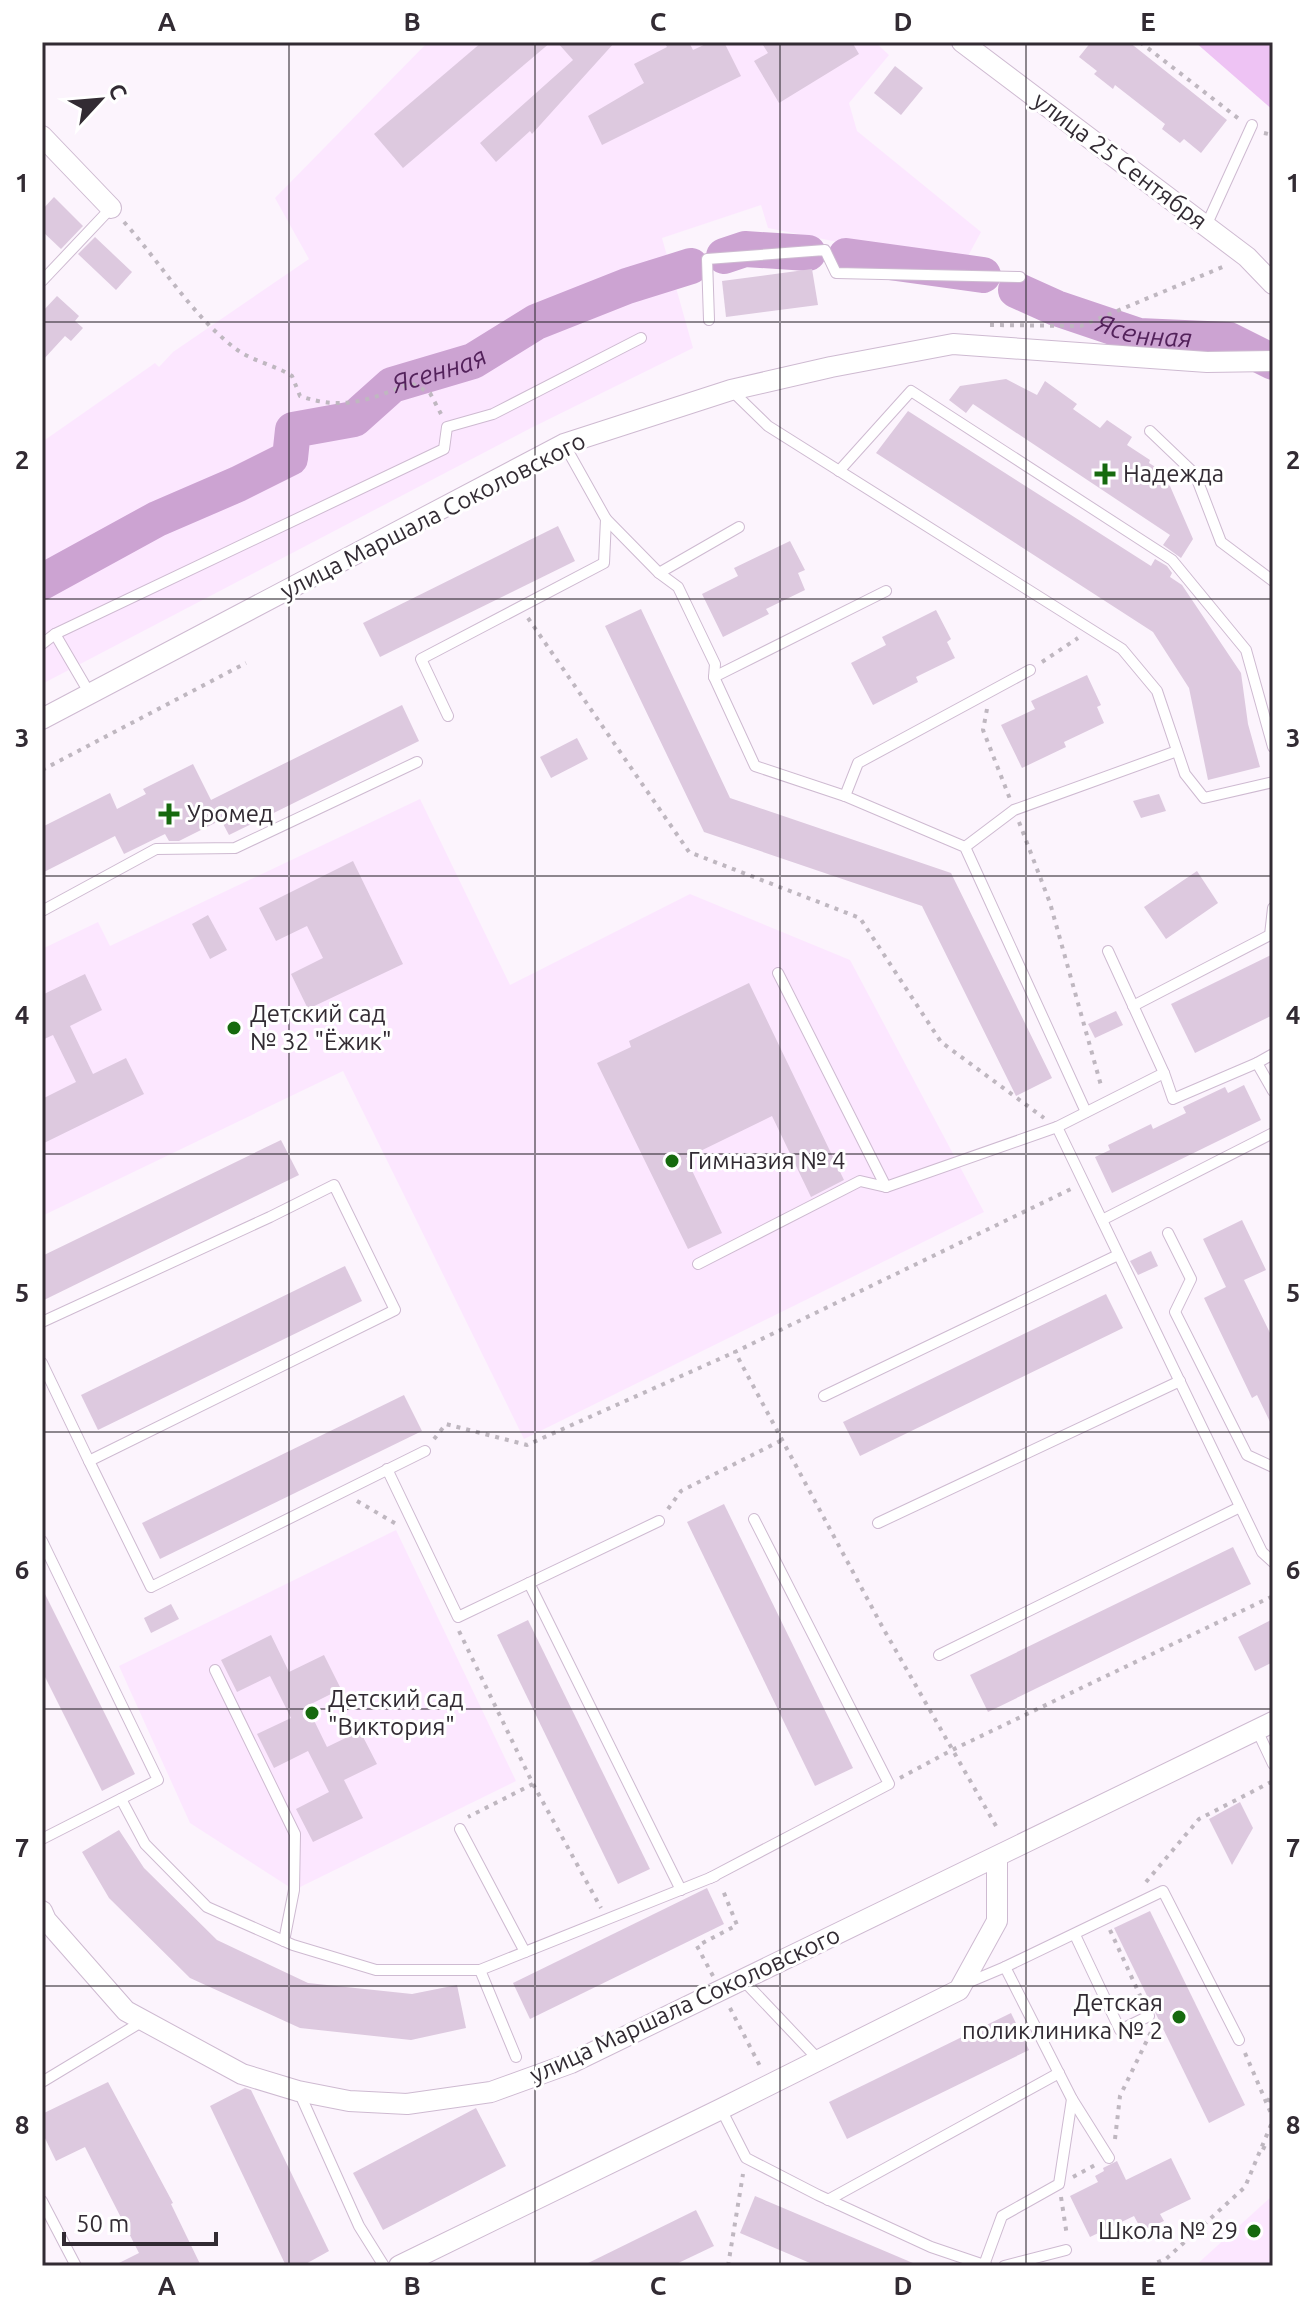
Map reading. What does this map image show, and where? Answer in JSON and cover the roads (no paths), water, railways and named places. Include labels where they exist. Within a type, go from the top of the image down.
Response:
[{"type":"street","name":"улица 25 Сентября","points":[[962,42],[1247,257],[1273,284]]},
{"type":"street","points":[[42,136],[111,208]]},
{"type":"street","name":"улица Маршала Соколовского","points":[[42,719],[564,444],[731,390],[953,344],[1207,362],[1273,361]]},
{"type":"street","name":"улица Маршала Соколовского","points":[[42,1911],[46,1920],[126,2011],[242,2074],[298,2091],[349,2101],[407,2104],[491,2092],[571,2063],[1265,1726]]},
{"type":"street","points":[[399,2266],[959,1990],[997,1921],[997,1858]]},
{"type":"lane","points":[[1206,226],[1251,127]]},
{"type":"lane","points":[[42,281],[111,208]]},
{"type":"lane","points":[[709,320],[707,259],[825,250],[836,273],[1020,277]]},
{"type":"lane","points":[[42,644],[55,634],[444,449],[447,427],[493,414],[641,338]]},
{"type":"lane","points":[[731,390],[768,426],[1122,649],[1157,691],[1185,774],[1204,798],[1273,782]]},
{"type":"lane","points":[[839,471],[911,391],[1172,560],[1246,650],[1273,747]]},
{"type":"lane","points":[[1150,431],[1195,474],[1221,542],[1273,581]]},
{"type":"lane","points":[[564,444],[606,519],[659,573],[678,587],[715,664],[714,677],[755,766],[845,796],[965,847],[1086,1112]]},
{"type":"lane","points":[[448,716],[421,659],[604,563],[606,519]]},
{"type":"lane","points":[[659,573],[739,527]]},
{"type":"lane","points":[[714,677],[886,591]]},
{"type":"lane","points":[[55,634],[90,694]]},
{"type":"lane","points":[[845,796],[858,763],[1030,670]]},
{"type":"lane","points":[[965,847],[1014,810],[1177,751]]},
{"type":"lane","points":[[42,911],[156,849],[235,848],[417,762]]},
{"type":"lane","points":[[1133,1006],[1270,935],[1273,908]]},
{"type":"lane","points":[[1108,951],[1173,1099],[1273,1054]]},
{"type":"lane","points":[[778,973],[886,1187]]},
{"type":"lane","points":[[1257,1063],[1273,1091]]},
{"type":"lane","points":[[698,1264],[860,1181],[886,1187],[1057,1127],[1164,1073]]},
{"type":"lane","points":[[1057,1127],[1262,1552],[1273,1562]]},
{"type":"lane","points":[[1102,1220],[1273,1133]]},
{"type":"lane","points":[[42,1322],[334,1185],[395,1310],[89,1461]]},
{"type":"lane","points":[[1168,1233],[1191,1279],[1175,1312],[1247,1455],[1273,1467]]},
{"type":"lane","points":[[824,1396],[1118,1255]]},
{"type":"lane","points":[[42,1363],[151,1587],[425,1451]]},
{"type":"lane","points":[[878,1523],[1180,1381]]},
{"type":"lane","points":[[387,1469],[458,1617],[659,1521]]},
{"type":"lane","points":[[939,1655],[1240,1507]]},
{"type":"lane","points":[[121,1799],[145,1844],[207,1907],[284,1941],[376,1970],[480,1970],[713,1877],[889,1784],[754,1519]]},
{"type":"lane","points":[[42,1541],[158,1780],[42,1839]]},
{"type":"lane","points":[[529,1583],[681,1890]]},
{"type":"lane","points":[[215,1670],[295,1834],[294,1890],[284,1941]]},
{"type":"lane","points":[[1265,1726],[1273,1764]]},
{"type":"lane","points":[[460,1829],[525,1952]]},
{"type":"lane","points":[[961,1985],[1075,1935],[1163,1891],[1239,2040]]},
{"type":"lane","points":[[1075,1935],[1120,2030],[1149,2016]]},
{"type":"lane","points":[[1005,1967],[1072,2099],[1109,2158]]},
{"type":"lane","points":[[480,1970],[516,2057]]},
{"type":"lane","points":[[743,1980],[818,2059]]},
{"type":"lane","points":[[42,2082],[143,2021]]},
{"type":"lane","points":[[828,2200],[1059,2073]]},
{"type":"lane","points":[[298,2091],[359,2226],[384,2266]]},
{"type":"lane","points":[[721,2109],[746,2158],[931,2247],[986,2265],[1002,2216],[1059,2184],[1072,2099]]},
{"type":"lane","points":[[42,2201],[76,2266]]},
{"type":"lane","points":[[1004,2266],[1066,2250]]},
{"type":"waterway","name":"Ясенная","points":[[724,256],[745,249],[808,253]]},
{"type":"waterway","name":"Ясенная","points":[[846,256],[983,275]]},
{"type":"waterway","name":"Ясенная","points":[[42,582],[157,519],[290,458],[293,430],[354,419],[392,385],[473,361],[536,322],[627,286],[691,266]]},
{"type":"waterway","name":"Ясенная","points":[[1016,290],[1056,308],[1139,336],[1229,340],[1273,362]]},
{"type":"place","name":"Надежда","points":[[1105,474]]},
{"type":"place","name":"Уромед","points":[[169,814]]},
{"type":"place","name":"Детский сад № 32 \"Ёжик\"","points":[[234,1028]]},
{"type":"place","name":"Гимназия № 4","points":[[672,1161]]},
{"type":"place","name":"Детский сад \"Виктория\"","points":[[312,1713]]},
{"type":"place","name":"Детская поликлиника № 2","points":[[1179,2017]]},
{"type":"place","name":"Школа № 29","points":[[1254,2231]]}]
